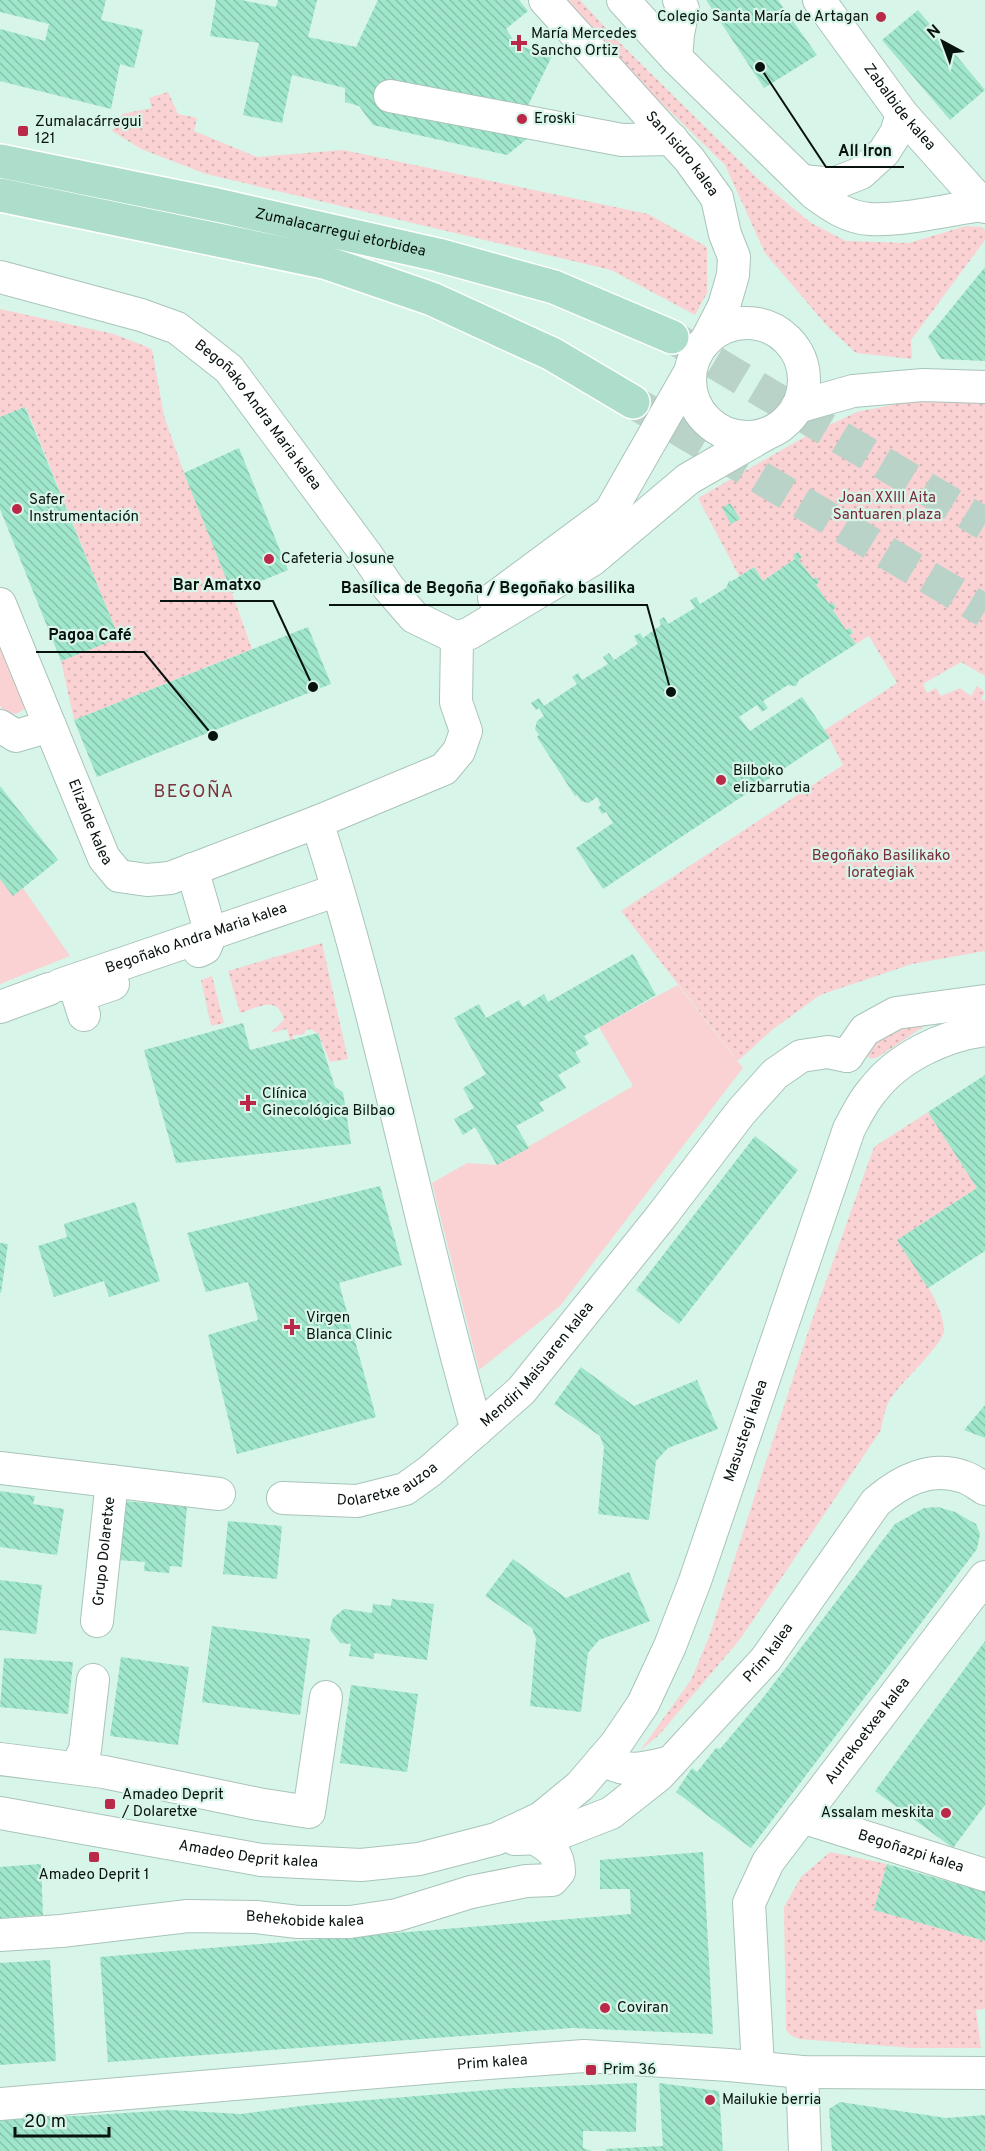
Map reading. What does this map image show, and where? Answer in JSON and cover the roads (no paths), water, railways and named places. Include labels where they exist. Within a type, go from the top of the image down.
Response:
[{"type":"main road","name":"Zumalacarregui etorbidea","points":[[0,161],[217,205],[438,255],[554,287],[672,337]]},
{"type":"main road","points":[[0,195],[324,262],[432,299],[552,354],[633,402]]},
{"type":"street","name":"San Isidro kalea","points":[[545,0],[672,139],[717,198],[725,234],[734,257],[733,275],[724,306],[707,339]]},
{"type":"street","points":[[623,0],[676,58],[815,194],[836,209],[869,219],[983,206]]},
{"type":"street","points":[[676,58],[682,9],[679,0]]},
{"type":"street","name":"Zabalbide kalea","points":[[819,0],[902,114],[983,206]]},
{"type":"street","points":[[390,96],[622,140],[672,139]]},
{"type":"street","points":[[803,181],[833,184],[861,173],[884,152],[896,133],[902,114]]},
{"type":"street","name":"Begoñako Andra Maria kalea","points":[[0,277],[150,318],[177,328],[229,369],[388,587],[414,617],[464,636]]},
{"type":"street","points":[[336,891],[317,822],[444,769],[459,751],[466,731],[456,702],[464,636],[488,603],[610,512],[690,372],[696,354],[707,339],[721,329],[739,323],[757,323],[774,329],[788,340],[799,355],[804,372],[803,390],[797,407],[777,429],[688,479],[592,560],[464,636]]},
{"type":"street","points":[[690,372],[691,392],[698,410],[711,424],[728,434],[747,437],[766,434]]},
{"type":"street","points":[[797,407],[853,391],[923,385],[985,387]]},
{"type":"street","name":"Elizalde kalea","points":[[0,604],[104,858],[119,876],[147,880],[170,878],[317,822]]},
{"type":"street","points":[[0,726],[16,736],[50,726]]},
{"type":"street","points":[[84,1015],[78,996],[174,964],[205,948],[211,934],[192,869]]},
{"type":"street","name":"Begoñako Andra Maria kalea","points":[[0,1007],[336,891]]},
{"type":"street","name":"Mendiri Maisuaren kalea","points":[[336,891],[358,957],[453,1350],[477,1430],[521,1391],[660,1218],[741,1112],[775,1074],[801,1056],[828,1052],[847,1056]]},
{"type":"street","points":[[871,1091],[847,1056],[865,1030],[896,1013],[985,1001]]},
{"type":"street","name":"Masustegi kalea","points":[[496,1839],[541,1818],[580,1786],[616,1744],[643,1704],[670,1646],[699,1570],[845,1138],[871,1091],[886,1074],[922,1050],[966,1032],[985,1030]]},
{"type":"street","name":"Dolaretxe auzoa","points":[[283,1498],[357,1501],[405,1489],[430,1471],[477,1430]]},
{"type":"street","name":"Grupo Dolaretxe","points":[[0,1468],[219,1494]]},
{"type":"street","name":"Prim kalea","points":[[496,1839],[547,1838],[611,1813],[658,1776],[766,1659],[881,1498],[901,1483],[936,1472],[964,1477],[985,1489]]},
{"type":"street","name":"Grupo Dolaretxe","points":[[97,1621],[112,1481]]},
{"type":"street","name":"Aurrekoetxea kalea","points":[[758,2067],[749,1903],[768,1862],[985,1577]]},
{"type":"street","points":[[76,1767],[85,1750],[93,1680]]},
{"type":"street","points":[[0,1759],[76,1767],[258,1804],[309,1812],[326,1697]]},
{"type":"street","points":[[639,1791],[621,1793],[606,1791],[595,1784],[596,1767],[639,1770],[671,1762]]},
{"type":"street","name":"Amadeo Deprit kalea","points":[[0,1813],[261,1860],[361,1865],[419,1859],[496,1839]]},
{"type":"street","name":"Begoñazpi kalea","points":[[802,1817],[985,1875]]},
{"type":"street","name":"Behekobide kalea","points":[[0,1935],[61,1931],[188,1916],[256,1917],[298,1922],[350,1922],[397,1915],[471,1892],[526,1881],[552,1880],[559,1872],[559,1861],[550,1848],[536,1839]]},
{"type":"street","name":"Prim kalea","points":[[0,2104],[550,2058],[613,2057],[758,2067],[802,2073],[985,2073]]},
{"type":"street","points":[[802,2073],[805,2151]]},
{"type":"tunnel","points":[[672,337],[985,524]]},
{"type":"tunnel","points":[[633,402],[985,611]]},
{"type":"place","name":"Colegio Santa María de Artagan","points":[[881,17]]},
{"type":"place","name":"María Mercedes Sancho Ortiz","points":[[519,43]]},
{"type":"place","name":"All Iron","points":[[760,67]]},
{"type":"place","name":"Eroski","points":[[522,119]]},
{"type":"place","name":"Zumalacárregui 121","points":[[23,131]]},
{"type":"place","name":"Safer Instrumentación","points":[[17,509]]},
{"type":"place","name":"Cafeteria Josune","points":[[269,559]]},
{"type":"place","name":"Bar Amatxo","points":[[313,687]]},
{"type":"place","name":"Basílica de Begoña / Begoñako basilika","points":[[671,692]]},
{"type":"place","name":"Pagoa Café","points":[[213,736]]},
{"type":"place","name":"Bilboko elizbarrutia","points":[[721,780]]},
{"type":"place","name":"Clínica Ginecológica Bilbao","points":[[248,1103]]},
{"type":"place","name":"Virgen Blanca Clinic","points":[[292,1327]]},
{"type":"place","name":"Amadeo Deprit / Dolaretxe","points":[[110,1804]]},
{"type":"place","name":"Assalam meskita","points":[[946,1813]]},
{"type":"place","name":"Amadeo Deprit 1","points":[[94,1857]]},
{"type":"place","name":"Coviran","points":[[605,2008]]},
{"type":"place","name":"Prim 36","points":[[591,2070]]},
{"type":"place","name":"Mailukie berria","points":[[710,2100]]},
{"type":"district","name":"BEGOÑA","points":[[194,792]]},
{"type":"park label","name":"Joan XXIII Aita Santuaren plaza","points":[[887,506]]},
{"type":"park label","name":"Begoñako Basilikako lorategiak","points":[[881,864]]}]
